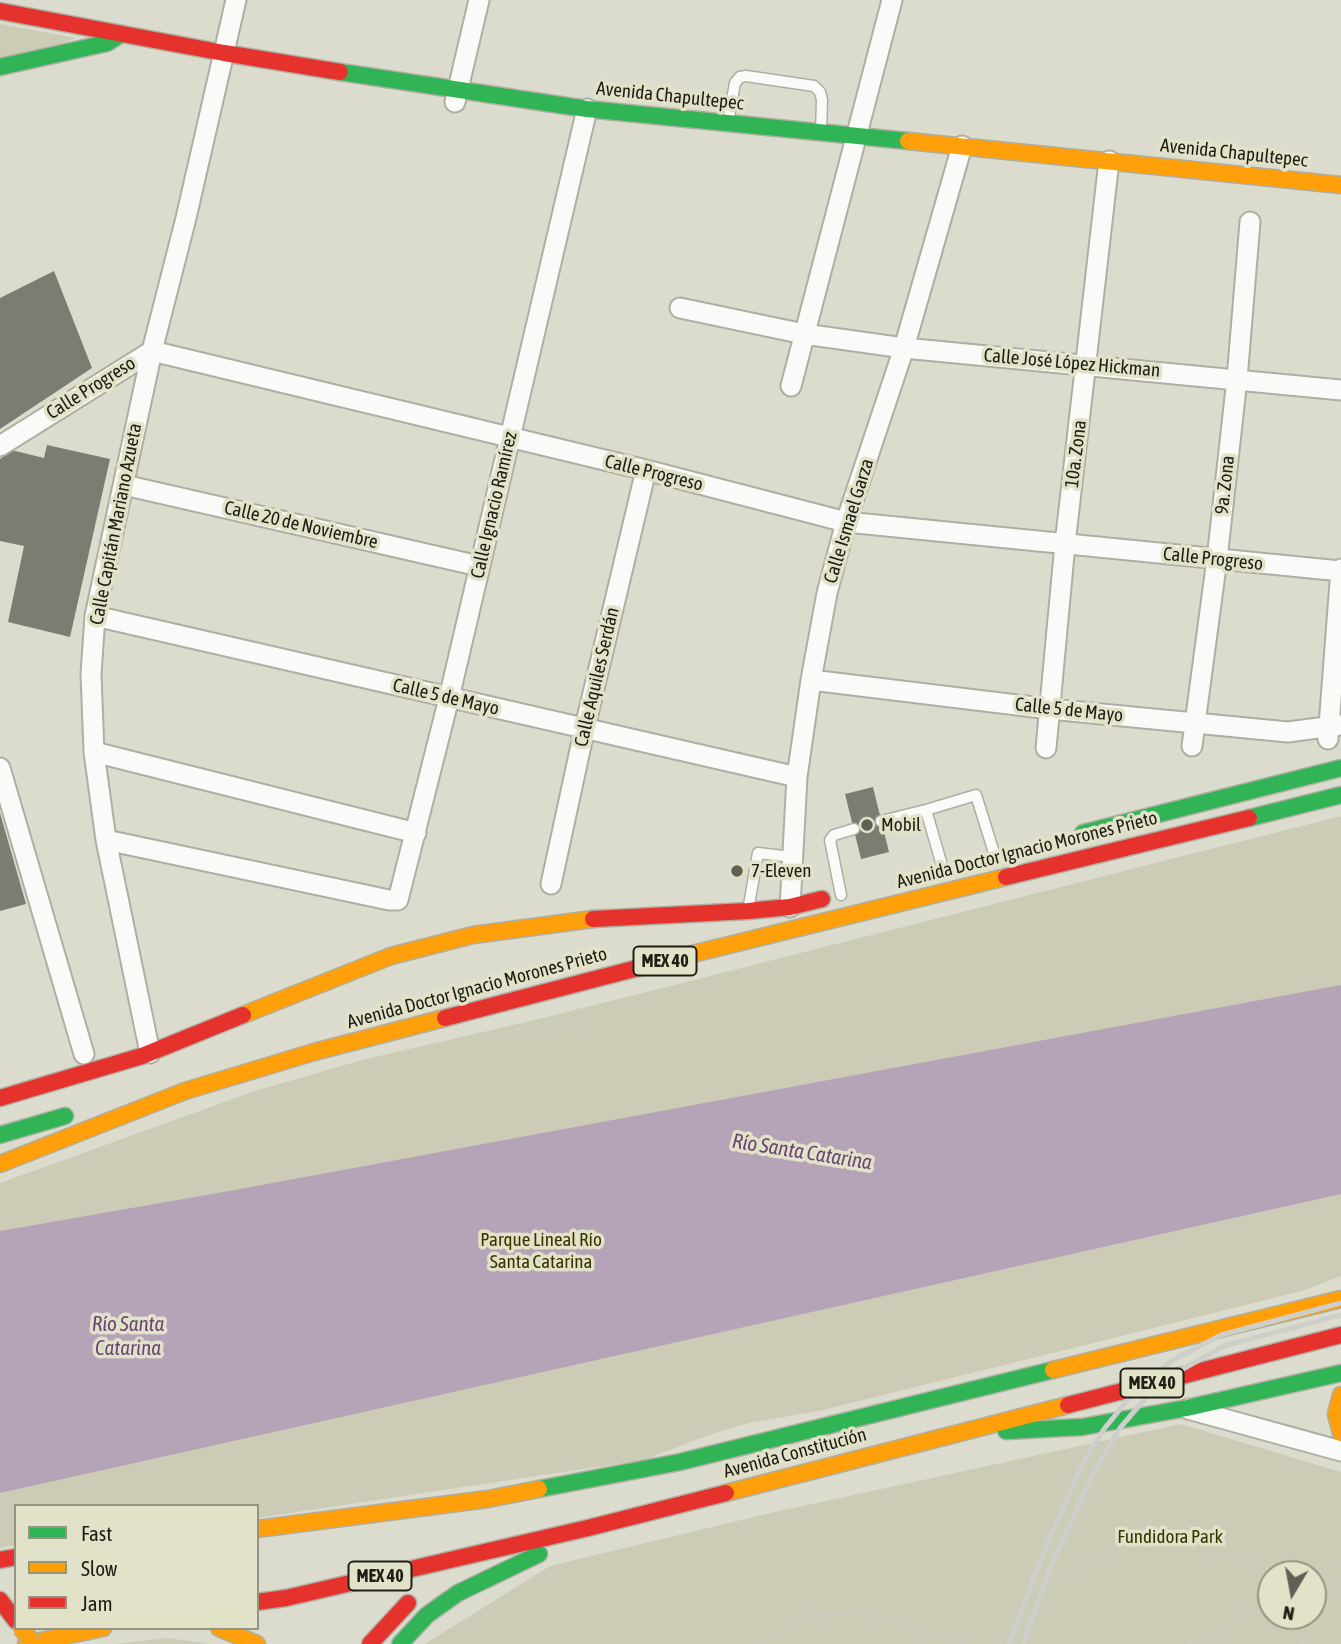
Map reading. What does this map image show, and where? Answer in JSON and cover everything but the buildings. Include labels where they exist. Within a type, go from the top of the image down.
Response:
[{"type":"main road","name":"Avenida Chapultepec","points":[[0,11],[121,34],[223,59],[455,97],[586,114],[1109,166],[1341,185]]},
{"type":"main road","points":[[0,24],[107,43],[223,59]]},
{"type":"main road","points":[[0,67],[107,43],[121,34]]},
{"type":"main road","points":[[1109,166],[1341,195]]},
{"type":"main road","name":"Avenida Doctor Ignacio Morones Prieto","points":[[1063,838],[1341,768]]},
{"type":"main road","name":"Avenida Doctor Ignacio Morones Prieto","points":[[0,1164],[185,1091],[314,1052],[641,967],[1341,795]]},
{"type":"main road","name":"Avenida Doctor Ignacio Morones Prieto","points":[[0,1098],[91,1073],[153,1037],[257,1010],[391,956],[473,935],[606,917],[790,907],[847,893]]},
{"type":"main road","points":[[641,967],[748,911]]},
{"type":"main road","points":[[153,1037],[211,1013],[257,1010]]},
{"type":"main road","points":[[101,1106],[185,1091]]},
{"type":"main road","points":[[0,1135],[75,1114]]},
{"type":"main road","name":"Avenida Constitución","points":[[259,1529],[488,1499],[680,1462],[1341,1299]]},
{"type":"main road","name":"Avenida Constitución","points":[[259,1602],[286,1598],[588,1528],[1341,1335]]},
{"type":"main road","points":[[963,1431],[1082,1427],[1187,1408],[1341,1373]]},
{"type":"main road","points":[[1341,1395],[1336,1414],[1341,1433]]},
{"type":"main road","points":[[970,1414],[1090,1398]]},
{"type":"main road","points":[[769,1440],[916,1421]]},
{"type":"main road","points":[[400,1644],[427,1615],[458,1593],[520,1561],[553,1549],[588,1528]]},
{"type":"main road","points":[[443,1578],[502,1547]]},
{"type":"main road","points":[[370,1644],[401,1610],[424,1591]]},
{"type":"main road","points":[[0,1600],[14,1618]]},
{"type":"main road","points":[[23,1630],[34,1644]]},
{"type":"main road","points":[[26,1644],[93,1630]]},
{"type":"main road","points":[[225,1630],[257,1644]]},
{"type":"street","name":"Calle Capitán Mariano Azueta","points":[[153,1037],[106,840],[94,752],[91,674],[95,616],[152,351],[186,218],[236,0]]},
{"type":"street","points":[[455,97],[479,0]]},
{"type":"street","points":[[791,386],[892,0]]},
{"type":"street","name":"Calle Ignacio Ramírez","points":[[106,840],[398,900],[449,698],[586,114]]},
{"type":"street","name":"Calle Ismael Garza","points":[[790,907],[797,777],[827,593],[846,522],[905,348],[961,151]]},
{"type":"street","name":"10a. Zona","points":[[1046,748],[1065,544],[1109,166]]},
{"type":"street","name":"9a. Zona","points":[[1192,746],[1237,379],[1250,222]]},
{"type":"street","name":"Calle José López Hickman","points":[[680,308],[804,334],[905,348],[1086,363],[1341,390]]},
{"type":"street","name":"Calle Progreso","points":[[0,446],[152,351],[646,470],[846,522],[1341,570]]},
{"type":"street","name":"Calle Aquiles Serdán","points":[[551,884],[646,470]]},
{"type":"street","name":"Calle 20 de Noviembre","points":[[124,485],[480,566]]},
{"type":"street","points":[[1332,731],[1341,570]]},
{"type":"street","name":"Calle 5 de Mayo","points":[[95,616],[797,777]]},
{"type":"street","name":"Calle 5 de Mayo","points":[[811,680],[1050,709],[1288,732],[1332,731]]},
{"type":"street","points":[[94,752],[416,833]]},
{"type":"street","points":[[0,768],[84,1054]]},
{"type":"street","points":[[1187,1408],[1341,1451]]},
{"type":"lane","points":[[727,128],[735,83],[746,76],[814,86],[820,92],[822,100],[821,137]]},
{"type":"lane","points":[[881,821],[976,795],[996,856]]},
{"type":"lane","points":[[926,810],[943,869]]},
{"type":"lane","points":[[847,893],[830,840],[834,835],[854,829]]},
{"type":"lane","points":[[748,911],[758,853],[792,857]]},
{"type":"path","points":[[561,1020],[512,1031],[513,1039],[580,1024]]},
{"type":"path","points":[[1013,1644],[1030,1613],[1048,1590],[1077,1567],[1118,1548],[1161,1539],[1188,1543],[1257,1569]]},
{"type":"path","points":[[1327,1581],[1341,1578]]},
{"type":"path","points":[[1302,1644],[1330,1580]]},
{"type":"path","points":[[1190,1644],[1204,1640],[1257,1610]]},
{"type":"path","points":[[760,1644],[807,1616],[852,1613],[886,1616],[963,1644]]},
{"type":"green space","points":[[0,24],[76,38],[0,67]]},
{"type":"green space","name":"Parque Lineal Río Santa Catarina","points":[[1341,816],[1341,1276],[1302,1291],[819,1411],[749,1423],[643,1460],[259,1518],[259,1504],[14,1504],[14,1545],[0,1548],[0,1183],[255,1091],[362,1060],[552,1016]]},
{"type":"green space","name":"Fundidora Park","points":[[1181,1424],[1341,1472],[1341,1644],[425,1644],[550,1566],[766,1514]]},
{"type":"green space","points":[[169,1638],[209,1644],[114,1644]]},
{"type":"water","name":"Río Santa Catarina","points":[[1341,985],[1341,1194],[0,1493],[0,1231]]},
{"type":"railway","points":[[1009,1644],[1041,1559],[1081,1467],[1104,1429],[1135,1391],[1173,1360],[1221,1335],[1341,1303]]},
{"type":"railway","points":[[1023,1644],[1052,1563],[1094,1472],[1120,1428],[1150,1393],[1183,1369],[1224,1346],[1341,1315]]},
{"type":"traffic: fast","points":[[0,67],[107,43],[121,34]]},
{"type":"traffic: fast","points":[[340,72],[587,109],[908,141]]},
{"type":"traffic: fast","points":[[1083,833],[1341,768]]},
{"type":"traffic: fast","points":[[1249,818],[1341,795]]},
{"type":"traffic: fast","points":[[0,1135],[65,1116]]},
{"type":"traffic: fast","points":[[539,1489],[680,1462],[1053,1370]]},
{"type":"traffic: fast","points":[[1006,1431],[1082,1427],[1187,1408],[1341,1373]]},
{"type":"traffic: fast","points":[[400,1644],[427,1615],[458,1593],[539,1554]]},
{"type":"traffic: slow","points":[[908,141],[1341,185]]},
{"type":"traffic: slow","points":[[684,956],[1006,877]]},
{"type":"traffic: slow","points":[[243,1015],[391,956],[473,935],[593,919]]},
{"type":"traffic: slow","points":[[0,1164],[185,1091],[314,1052],[445,1018]]},
{"type":"traffic: slow","points":[[1053,1370],[1341,1299]]},
{"type":"traffic: slow","points":[[1341,1395],[1336,1414],[1341,1433]]},
{"type":"traffic: slow","points":[[726,1493],[1068,1405]]},
{"type":"traffic: slow","points":[[259,1529],[488,1499],[539,1489]]},
{"type":"traffic: slow","points":[[23,1630],[34,1644]]},
{"type":"traffic: slow","points":[[26,1644],[93,1630]]},
{"type":"traffic: slow","points":[[224,1630],[257,1644]]},
{"type":"traffic: jam","points":[[0,11],[340,72]]},
{"type":"traffic: jam","points":[[1006,877],[1249,818]]},
{"type":"traffic: jam","points":[[593,919],[748,911],[790,907],[822,899]]},
{"type":"traffic: jam","points":[[445,1018],[684,956]]},
{"type":"traffic: jam","points":[[0,1098],[142,1056],[243,1015]]},
{"type":"traffic: jam","points":[[1068,1405],[1341,1335]]},
{"type":"traffic: jam","points":[[259,1602],[286,1598],[588,1528],[726,1493]]},
{"type":"traffic: jam","points":[[0,1560],[14,1557]]},
{"type":"traffic: jam","points":[[0,1600],[14,1618]]},
{"type":"traffic: jam","points":[[370,1644],[408,1603]]},
{"type":"place","name":"Mobil","points":[[867,825]]},
{"type":"place","name":"7-Eleven","points":[[737,871]]}]
